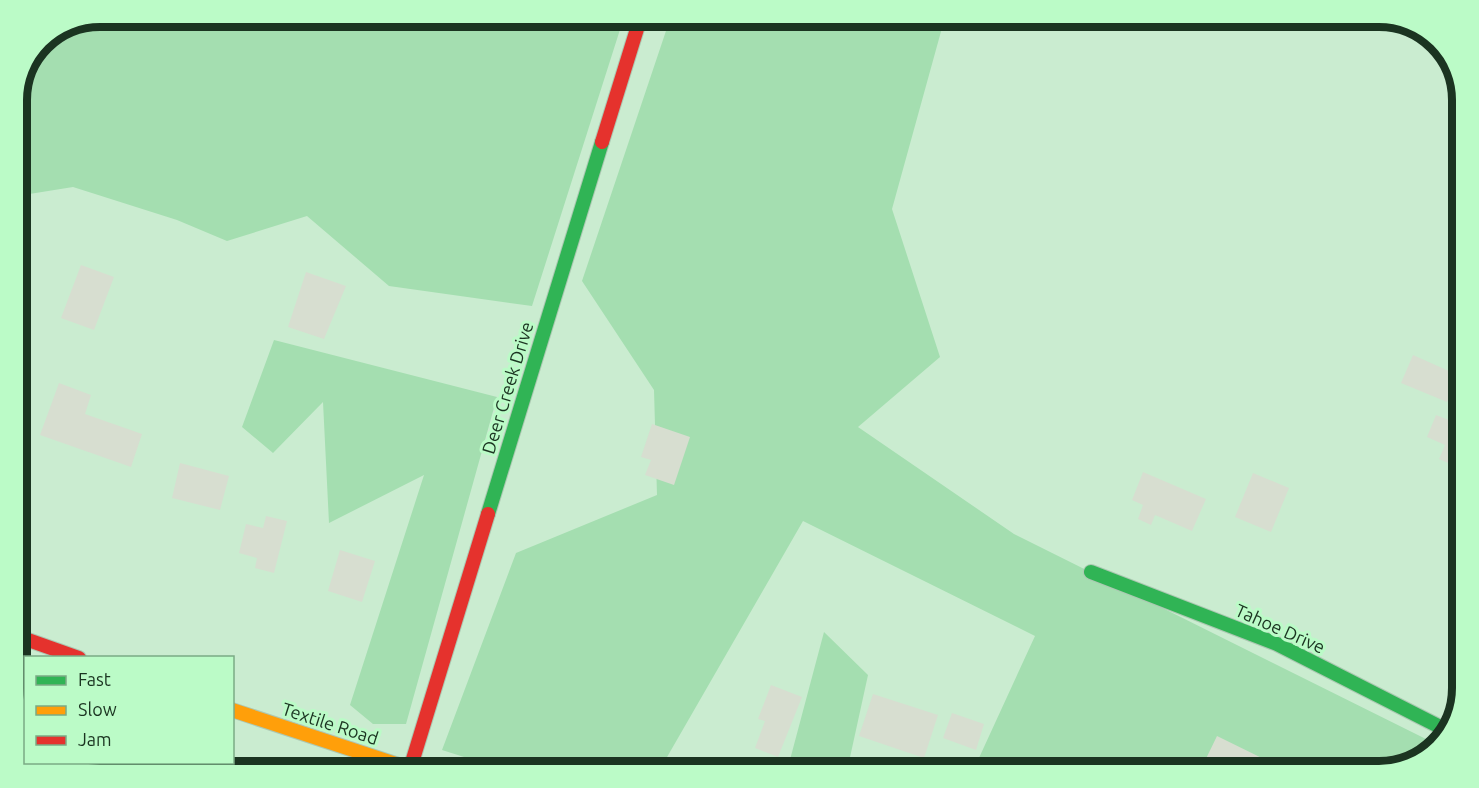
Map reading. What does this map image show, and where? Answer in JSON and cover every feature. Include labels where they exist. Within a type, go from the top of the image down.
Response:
[{"type":"street","name":"Deer Creek Drive","points":[[416,761],[638,27]]},
{"type":"street","name":"Tahoe Drive","points":[[1091,572],[1277,644],[1440,727]]},
{"type":"street","points":[[27,639],[76,656]]},
{"type":"street","name":"Textile Road","points":[[234,711],[386,761]]},
{"type":"green space","points":[[621,27],[532,306],[389,286],[307,216],[227,241],[177,220],[73,187],[27,194],[27,96],[33,72],[48,48],[60,39],[86,28]]},
{"type":"green space","points":[[667,27],[942,27],[892,209],[940,357],[858,427],[1014,534],[1430,741],[1407,755],[1379,761],[978,761],[1035,636],[803,521],[665,761],[477,761],[442,750],[516,553],[657,495],[654,390],[582,281]]},
{"type":"green space","points":[[274,340],[497,397],[406,724],[373,724],[350,705],[424,475],[329,523],[323,402],[273,453],[242,427]]},
{"type":"green space","points":[[824,632],[868,675],[849,761],[790,761]]},
{"type":"building","points":[[81,265],[114,277],[94,330],[61,318]]},
{"type":"building","points":[[306,272],[346,286],[324,339],[288,327]]},
{"type":"building","points":[[1413,355],[1452,372],[1452,390],[1447,402],[1401,383]]},
{"type":"building","points":[[59,383],[91,395],[85,414],[142,434],[131,467],[40,435]]},
{"type":"building","points":[[1436,415],[1452,421],[1452,465],[1439,459],[1445,445],[1427,437]]},
{"type":"building","points":[[652,424],[690,437],[674,485],[645,475],[651,460],[641,457]]},
{"type":"building","points":[[180,463],[229,476],[220,510],[172,498]]},
{"type":"building","points":[[1143,472],[1206,499],[1192,531],[1155,515],[1151,525],[1138,519],[1143,505],[1132,500]]},
{"type":"building","points":[[1253,473],[1289,488],[1271,532],[1235,517]]},
{"type":"building","points":[[266,516],[287,521],[274,573],[255,568],[257,558],[239,553],[246,524],[263,528]]},
{"type":"building","points":[[340,550],[375,561],[362,602],[328,591]]},
{"type":"building","points":[[771,685],[802,697],[778,757],[755,748],[765,721],[758,719]]},
{"type":"building","points":[[873,694],[938,715],[924,758],[859,736]]},
{"type":"building","points":[[952,713],[984,724],[976,750],[943,738]]},
{"type":"building","points":[[1217,736],[1268,761],[1205,761]]},
{"type":"building","points":[[1046,757],[1072,761],[1045,761]]},
{"type":"traffic: fast","points":[[488,514],[602,142]]},
{"type":"traffic: fast","points":[[1091,572],[1277,644],[1440,727]]},
{"type":"traffic: slow","points":[[234,711],[387,761]]},
{"type":"traffic: jam","points":[[602,142],[638,27]]},
{"type":"traffic: jam","points":[[412,761],[488,514]]},
{"type":"traffic: jam","points":[[27,640],[73,656]]}]
